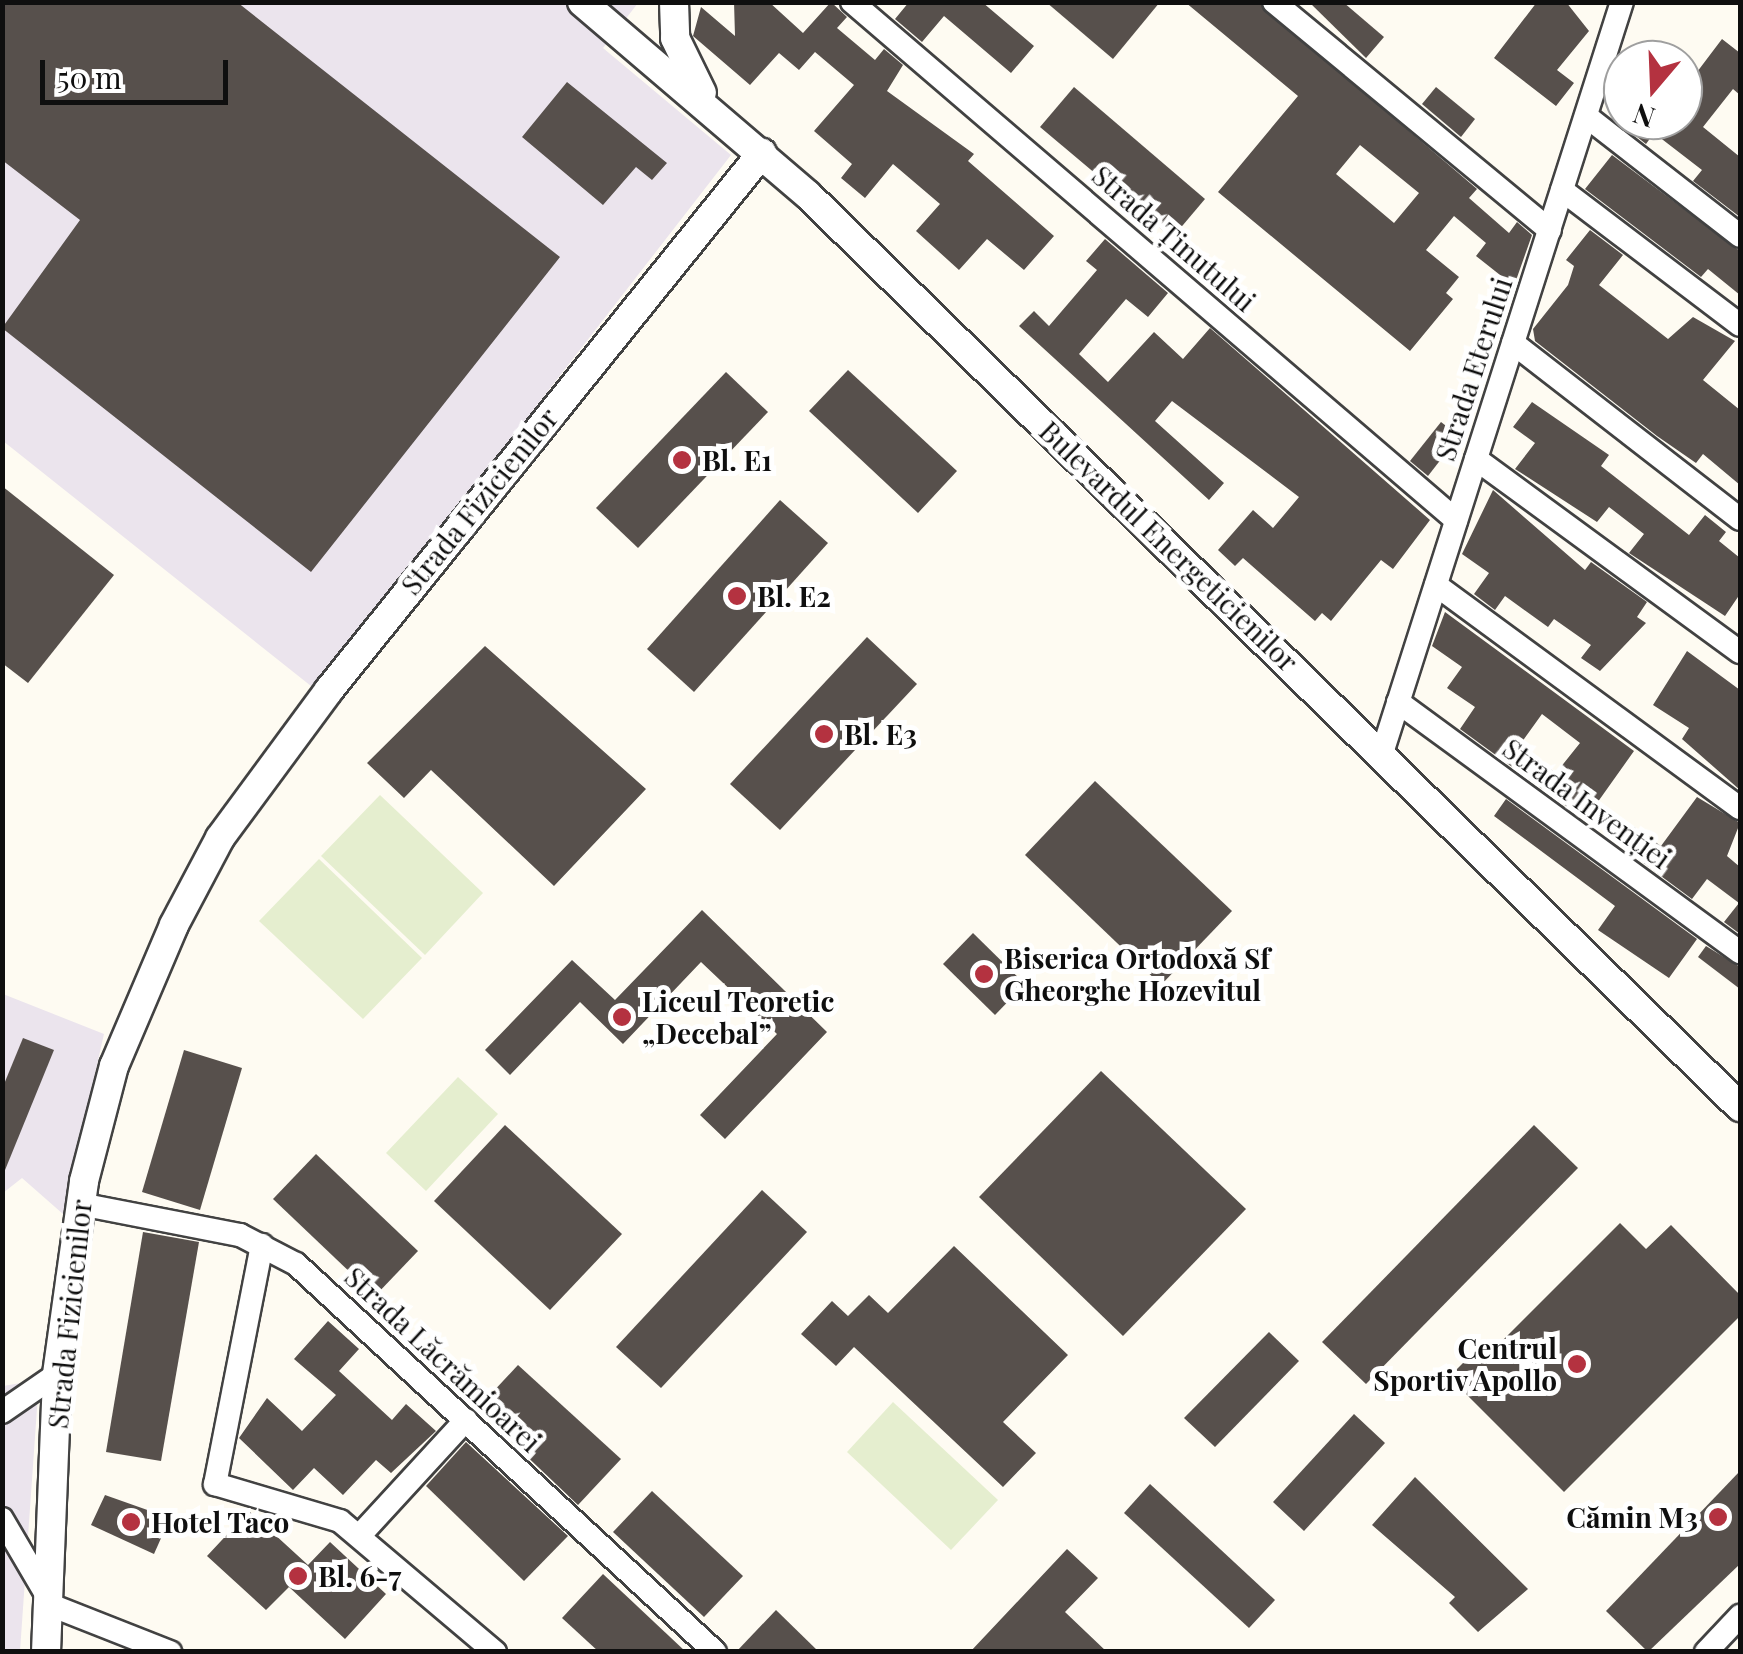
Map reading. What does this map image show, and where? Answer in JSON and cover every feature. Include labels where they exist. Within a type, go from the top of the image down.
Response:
[{"type":"street","name":"Bulevardul Energeticienilor","points":[[582,2],[762,153],[1740,1107]]},
{"type":"street","points":[[674,2],[676,38],[710,107]]},
{"type":"street","name":"Strada Ținutului","points":[[852,2],[1456,520]]},
{"type":"street","points":[[1274,2],[1550,230]]},
{"type":"street","name":"Strada Eterului","points":[[1382,754],[1620,4]]},
{"type":"street","points":[[1586,116],[1740,236]]},
{"type":"street","name":"Strada Fizicienilor","points":[[46,1652],[53,1606],[57,1374],[80,1204],[152,942],[185,876],[207,859],[368,640],[762,153]]},
{"type":"street","points":[[1562,190],[1740,325]]},
{"type":"street","points":[[1513,342],[1740,519]]},
{"type":"street","points":[[1476,459],[1740,652]]},
{"type":"street","points":[[1436,584],[1740,808]]},
{"type":"street","name":"Strada Invenției","points":[[1398,702],[1740,952]]},
{"type":"street","name":"Strada Lăcrămioarei","points":[[80,1204],[240,1234],[296,1264],[715,1652]]},
{"type":"street","points":[[262,1245],[215,1484],[310,1508],[361,1534],[495,1652]]},
{"type":"street","points":[[2,1412],[57,1374]]},
{"type":"street","points":[[361,1534],[466,1420]]},
{"type":"street","points":[[2,1519],[53,1606],[170,1652]]},
{"type":"street","name":"Strada Fizicienilor","points":[[53,1606],[65,1652]]},
{"type":"street","points":[[1706,1652],[1740,1616]]},
{"type":"shaded area","points":[[2,3],[638,3],[603,48],[731,155],[316,690],[3,441]]},
{"type":"shaded area","points":[[3,994],[104,1034],[63,1214],[22,1178],[3,1193]]},
{"type":"shaded area","points":[[39,1380],[20,1651],[3,1652],[3,1386]]},
{"type":"green space","points":[[380,795],[483,893],[425,955],[321,856]]},
{"type":"green space","points":[[319,859],[422,958],[363,1019],[259,921]]},
{"type":"green space","points":[[458,1077],[498,1114],[426,1191],[386,1153]]},
{"type":"green space","points":[[893,1402],[998,1500],[951,1550],[847,1452]]},
{"type":"building","points":[[2,2],[237,2],[560,257],[311,572],[2,328],[80,220],[2,160]]},
{"type":"building","points":[[734,2],[769,2],[803,33],[831,2],[847,17],[837,28],[875,60],[884,49],[903,65],[887,91],[974,154],[968,161],[1054,236],[1024,270],[987,239],[959,270],[916,231],[940,204],[893,164],[865,198],[841,178],[852,164],[814,131],[854,85],[815,52],[799,70],[779,53],[750,85],[693,36],[701,7],[735,36]]},
{"type":"building","points":[[909,2],[982,2],[1034,46],[1011,73],[944,16],[922,42],[895,19]]},
{"type":"building","points":[[1046,2],[1160,2],[1113,59]]},
{"type":"building","points":[[1185,2],[1258,2],[1477,189],[1469,198],[1509,233],[1517,222],[1532,235],[1514,286],[1476,256],[1486,243],[1454,216],[1426,250],[1459,277],[1446,293],[1453,299],[1410,351],[1218,192],[1298,96]],"holes":[[[1360,145],[1419,193],[1394,223],[1336,174]]]},
{"type":"building","points":[[1309,2],[1343,2],[1384,37],[1366,58]]},
{"type":"building","points":[[1537,2],[1566,2],[1589,31],[1557,70],[1574,83],[1556,106],[1494,58]]},
{"type":"building","points":[[1722,39],[1740,53],[1740,95],[1733,89],[1703,127],[1703,64]]},
{"type":"building","points":[[567,82],[667,163],[652,180],[636,167],[603,205],[522,137]]},
{"type":"building","points":[[1074,87],[1205,199],[1172,238],[1040,127]]},
{"type":"building","points":[[1436,87],[1475,119],[1461,137],[1422,104]]},
{"type":"building","points":[[1703,127],[1740,157],[1740,217],[1693,181],[1702,170],[1663,140],[1703,140]]},
{"type":"building","points":[[1612,155],[1740,251],[1740,295],[1708,269],[1701,277],[1585,189]]},
{"type":"building","points":[[1590,230],[1623,255],[1599,285],[1668,339],[1693,317],[1735,341],[1703,380],[1740,410],[1740,485],[1703,454],[1696,463],[1657,436],[1535,341],[1533,329],[1568,285],[1574,266],[1566,260]]},
{"type":"building","points":[[1105,239],[1168,293],[1148,317],[1126,299],[1079,354],[1108,382],[1154,332],[1183,359],[1210,328],[1430,520],[1393,569],[1381,560],[1331,621],[1322,613],[1315,621],[1243,558],[1235,566],[1218,550],[1253,510],[1273,528],[1299,497],[1172,401],[1155,421],[1224,483],[1209,500],[1019,326],[1034,311],[1049,326],[1097,270],[1086,261]]},
{"type":"building","points":[[848,370],[957,471],[918,513],[809,411]]},
{"type":"building","name":"Bl. E1","points":[[726,372],[768,412],[638,548],[596,508]]},
{"type":"building","points":[[1532,402],[1609,455],[1601,466],[1689,535],[1705,515],[1726,532],[1719,541],[1740,558],[1740,594],[1725,616],[1629,553],[1644,534],[1609,507],[1597,522],[1515,469],[1535,443],[1513,427]]},
{"type":"building","points":[[1441,422],[1459,436],[1428,476],[1410,461]]},
{"type":"building","points":[[2,486],[114,575],[28,683],[2,663]]},
{"type":"building","points":[[1493,490],[1585,570],[1591,562],[1647,602],[1637,617],[1646,623],[1600,671],[1581,658],[1591,645],[1554,619],[1548,627],[1505,596],[1495,610],[1474,594],[1489,573],[1462,554]]},
{"type":"building","name":"Bl. E2","points":[[780,500],[828,543],[694,692],[647,649]]},
{"type":"building","points":[[1445,612],[1634,751],[1585,820],[1460,729],[1475,707],[1447,688],[1462,667],[1432,646]],"holes":[[[1542,714],[1580,743],[1556,773],[1519,746]]]},
{"type":"building","name":"Bl. E3","points":[[867,637],[917,684],[780,830],[730,784]]},
{"type":"building","points":[[485,646],[646,789],[554,886],[431,770],[404,798],[367,763]]},
{"type":"building","points":[[1687,651],[1740,690],[1740,790],[1682,739],[1689,728],[1653,705]]},
{"type":"building","points":[[1095,781],[1232,911],[1161,985],[1025,855]]},
{"type":"building","points":[[1697,797],[1740,823],[1727,856],[1740,867],[1740,934],[1724,922],[1739,903],[1707,879],[1692,899],[1619,845],[1633,826],[1661,846]]},
{"type":"building","points":[[1506,799],[1697,939],[1669,978],[1598,930],[1615,906],[1494,816]]},
{"type":"building","name":"Liceul Teoretic „Decebal”","points":[[702,910],[827,1032],[725,1139],[700,1115],[777,1034],[701,962],[623,1044],[580,1002],[510,1075],[485,1050],[572,960],[615,1000]]},
{"type":"building","name":"Biserica Ortodoxă Sf Gheorghe Hozevitul","points":[[973,933],[1025,984],[995,1015],[943,964]]},
{"type":"building","points":[[1706,946],[1740,967],[1740,989],[1698,957]]},
{"type":"building","points":[[23,1038],[54,1050],[3,1175],[2,1089]]},
{"type":"building","points":[[184,1050],[242,1068],[200,1210],[142,1192]]},
{"type":"building","points":[[1101,1071],[1246,1209],[1123,1336],[979,1197]]},
{"type":"building","points":[[505,1125],[622,1234],[550,1310],[434,1201]]},
{"type":"building","points":[[1534,1125],[1578,1168],[1366,1384],[1322,1342]]},
{"type":"building","points":[[316,1154],[418,1251],[375,1296],[273,1199]]},
{"type":"building","points":[[762,1190],[807,1232],[661,1388],[616,1347]]},
{"type":"building","name":"Centrul Sportiv Apollo","points":[[1620,1223],[1646,1249],[1671,1225],[1740,1295],[1740,1316],[1564,1492],[1449,1377],[1483,1343],[1492,1351]]},
{"type":"building","points":[[143,1232],[199,1242],[161,1461],[106,1452]]},
{"type":"building","points":[[954,1246],[1068,1355],[1003,1422],[1036,1453],[1003,1487],[854,1347],[836,1366],[801,1334],[832,1301],[848,1316],[869,1295],[888,1313]]},
{"type":"building","points":[[328,1321],[359,1349],[339,1371],[392,1420],[406,1404],[436,1431],[391,1473],[376,1460],[343,1495],[314,1468],[293,1490],[239,1438],[267,1398],[302,1431],[336,1395],[294,1359]]},
{"type":"building","points":[[1269,1332],[1299,1361],[1215,1447],[1184,1418]]},
{"type":"building","points":[[518,1365],[621,1459],[578,1505],[477,1409]]},
{"type":"building","points":[[1354,1414],[1385,1443],[1304,1531],[1273,1502]]},
{"type":"building","points":[[466,1442],[568,1536],[524,1581],[426,1486]]},
{"type":"building","name":"Cămin M3","points":[[1740,1471],[1740,1564],[1648,1652],[1606,1611]]},
{"type":"building","points":[[1415,1477],[1528,1589],[1478,1632],[1449,1603],[1455,1597],[1372,1525]]},
{"type":"building","points":[[1150,1484],[1275,1600],[1249,1628],[1124,1513]]},
{"type":"building","points":[[652,1491],[743,1576],[704,1617],[613,1532]]},
{"type":"building","name":"Hotel Taco","points":[[105,1495],[170,1518],[154,1554],[91,1525]]},
{"type":"building","name":"Bl. 6-7","points":[[249,1511],[308,1565],[330,1542],[386,1594],[345,1639],[289,1587],[266,1610],[207,1556]]},
{"type":"building","points":[[1067,1549],[1098,1578],[1065,1612],[1107,1652],[970,1652]]},
{"type":"building","points":[[603,1574],[686,1652],[599,1652],[562,1618]]},
{"type":"building","points":[[776,1610],[819,1652],[736,1652]]},
{"type":"place","name":"Bl. E1","points":[[682,460]]},
{"type":"place","name":"Bl. E2","points":[[737,596]]},
{"type":"place","name":"Bl. E3","points":[[824,734]]},
{"type":"place","name":"Biserica Ortodoxă Sf Gheorghe Hozevitul","points":[[984,974]]},
{"type":"place","name":"Liceul Teoretic „Decebal”","points":[[622,1017]]},
{"type":"place","name":"Centrul Sportiv Apollo","points":[[1577,1364]]},
{"type":"place","name":"Cămin M3","points":[[1718,1517]]},
{"type":"place","name":"Hotel Taco","points":[[131,1522]]},
{"type":"place","name":"Bl. 6-7","points":[[298,1576]]}]
